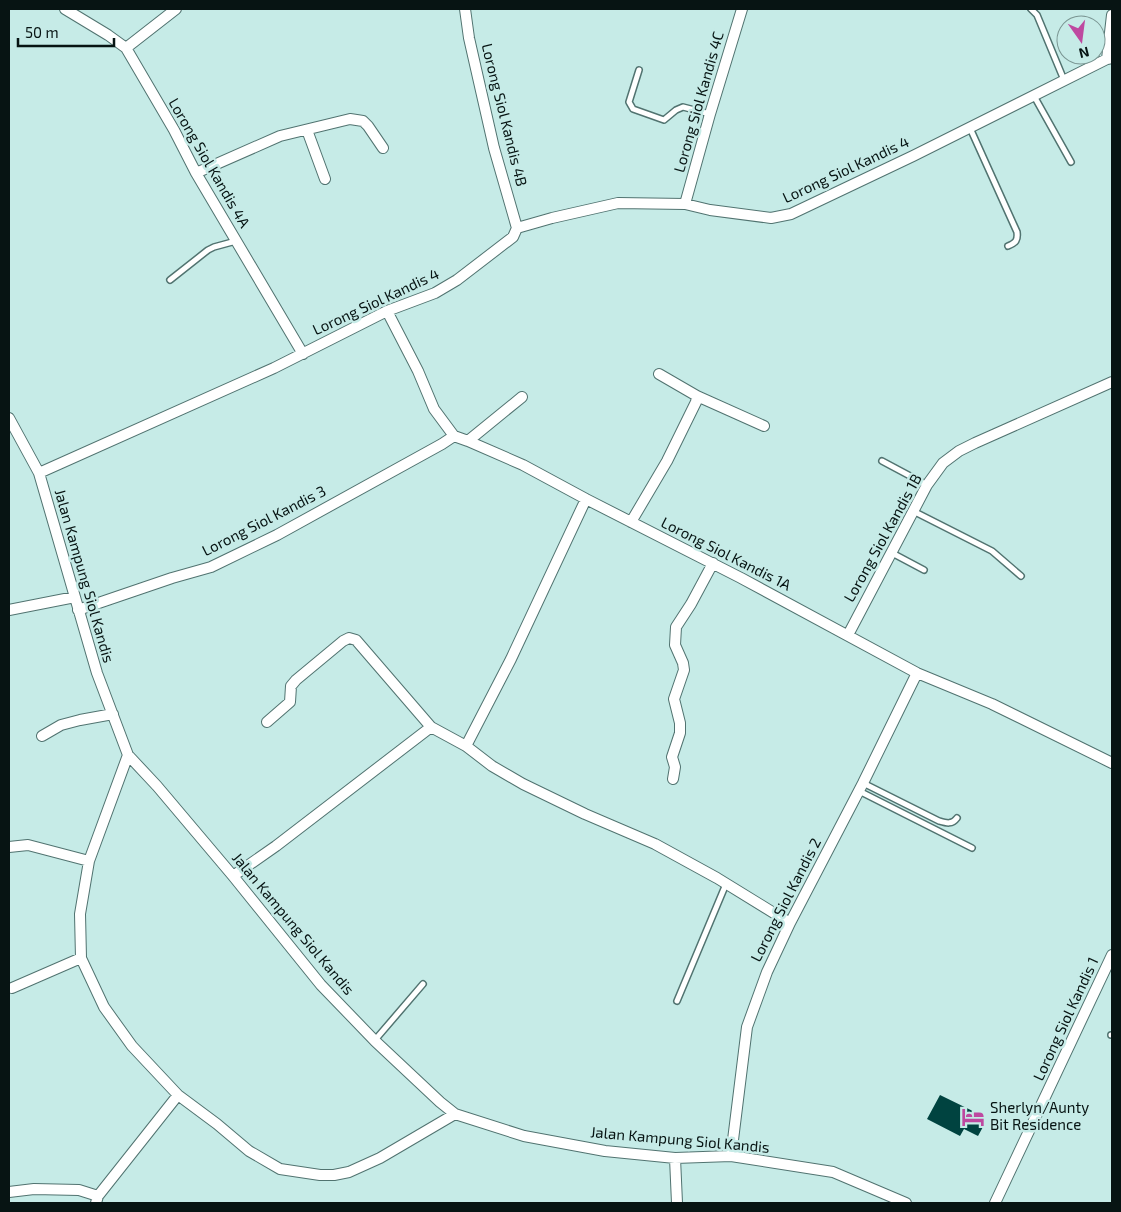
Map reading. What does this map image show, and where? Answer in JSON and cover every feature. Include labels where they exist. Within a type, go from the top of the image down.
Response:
[{"type":"street","name":"Lorong Siol Kandis 4A","points":[[65,9],[108,34],[126,48],[174,130],[196,173],[303,354]]},
{"type":"street","points":[[126,48],[176,9]]},
{"type":"street","name":"Lorong Siol Kandis 4B","points":[[465,9],[494,148],[517,228]]},
{"type":"street","name":"Lorong Siol Kandis 4C","points":[[685,204],[742,9]]},
{"type":"street","points":[[1110,59],[1112,15]]},
{"type":"street","name":"Lorong Siol Kandis 4","points":[[39,473],[274,368],[387,311],[435,293],[448,286],[513,237],[517,228],[618,203],[685,204],[710,210],[771,218],[791,214],[1110,59]]},
{"type":"street","points":[[196,173],[280,136],[350,119],[363,122],[368,126],[383,148]]},
{"type":"street","points":[[307,130],[325,179]]},
{"type":"street","points":[[387,311],[418,371],[434,409],[454,436]]},
{"type":"street","points":[[659,374],[696,396],[764,426]]},
{"type":"street","name":"Lorong Siol Kandis 1B","points":[[848,635],[927,485],[943,463],[959,451],[975,443],[1112,382]]},
{"type":"street","points":[[631,522],[667,460],[696,402],[696,396]]},
{"type":"street","points":[[468,440],[522,397]]},
{"type":"street","name":"Jalan Kampung Siol Kandis","points":[[9,418],[39,473],[97,673],[128,755],[157,786],[233,876],[320,985],[374,1041],[455,1114],[524,1136],[605,1152],[674,1158],[731,1156],[833,1172],[906,1203]]},
{"type":"street","name":"Lorong Siol Kandis 1A","points":[[454,436],[468,440],[523,465],[713,563],[917,673],[992,704],[1112,763]]},
{"type":"street","name":"Lorong Siol Kandis 3","points":[[78,610],[172,578],[211,567],[277,535],[454,436]]},
{"type":"street","points":[[466,746],[511,659],[586,499]]},
{"type":"street","points":[[673,779],[675,767],[672,757],[680,733],[680,723],[674,699],[684,670],[683,663],[674,645],[676,627],[713,563]]},
{"type":"street","points":[[9,610],[75,597]]},
{"type":"street","points":[[267,722],[290,702],[291,686],[296,680],[343,641],[350,638],[356,640],[431,727],[466,746],[492,766],[523,784],[585,814],[655,844],[790,923]]},
{"type":"street","name":"Lorong Siol Kandis 2","points":[[731,1156],[748,1027],[767,972],[917,673]]},
{"type":"street","points":[[42,736],[61,726],[80,720],[113,714]]},
{"type":"street","points":[[233,876],[276,846],[431,727]]},
{"type":"street","points":[[128,755],[89,862],[80,914],[81,958],[104,1007],[132,1046],[178,1094],[248,1151],[280,1169],[320,1175],[349,1172],[380,1158],[455,1114]]},
{"type":"street","points":[[9,847],[28,845],[89,862]]},
{"type":"street","name":"Lorong Siol Kandis 1","points":[[995,1203],[1112,955]]},
{"type":"street","points":[[12,988],[81,958]]},
{"type":"street","points":[[9,1192],[34,1189],[79,1190],[97,1200],[178,1094]]},
{"type":"street","points":[[674,1158],[676,1203]]},
{"type":"lane","points":[[1031,9],[1037,15],[1064,81]]},
{"type":"lane","points":[[639,70],[629,102],[633,109],[664,120],[683,107],[710,114]]},
{"type":"lane","points":[[1034,96],[1072,162]]},
{"type":"lane","points":[[969,128],[1018,237],[1014,244],[1008,246]]},
{"type":"lane","points":[[170,280],[208,250],[236,240]]},
{"type":"lane","points":[[882,461],[927,485]]},
{"type":"lane","points":[[913,511],[992,551],[1021,576]]},
{"type":"lane","points":[[892,552],[924,570]]},
{"type":"lane","points":[[861,787],[939,821],[950,823],[954,822],[957,818]]},
{"type":"lane","points":[[861,787],[972,848]]},
{"type":"lane","points":[[676,1001],[726,884]]},
{"type":"lane","points":[[374,1041],[423,984]]},
{"type":"building","points":[[940,1095],[983,1116],[980,1123],[984,1125],[978,1136],[964,1129],[960,1136],[927,1119]]},
{"type":"place","name":"Sherlyn/Aunty Bit Residence","points":[[973,1117]]}]
